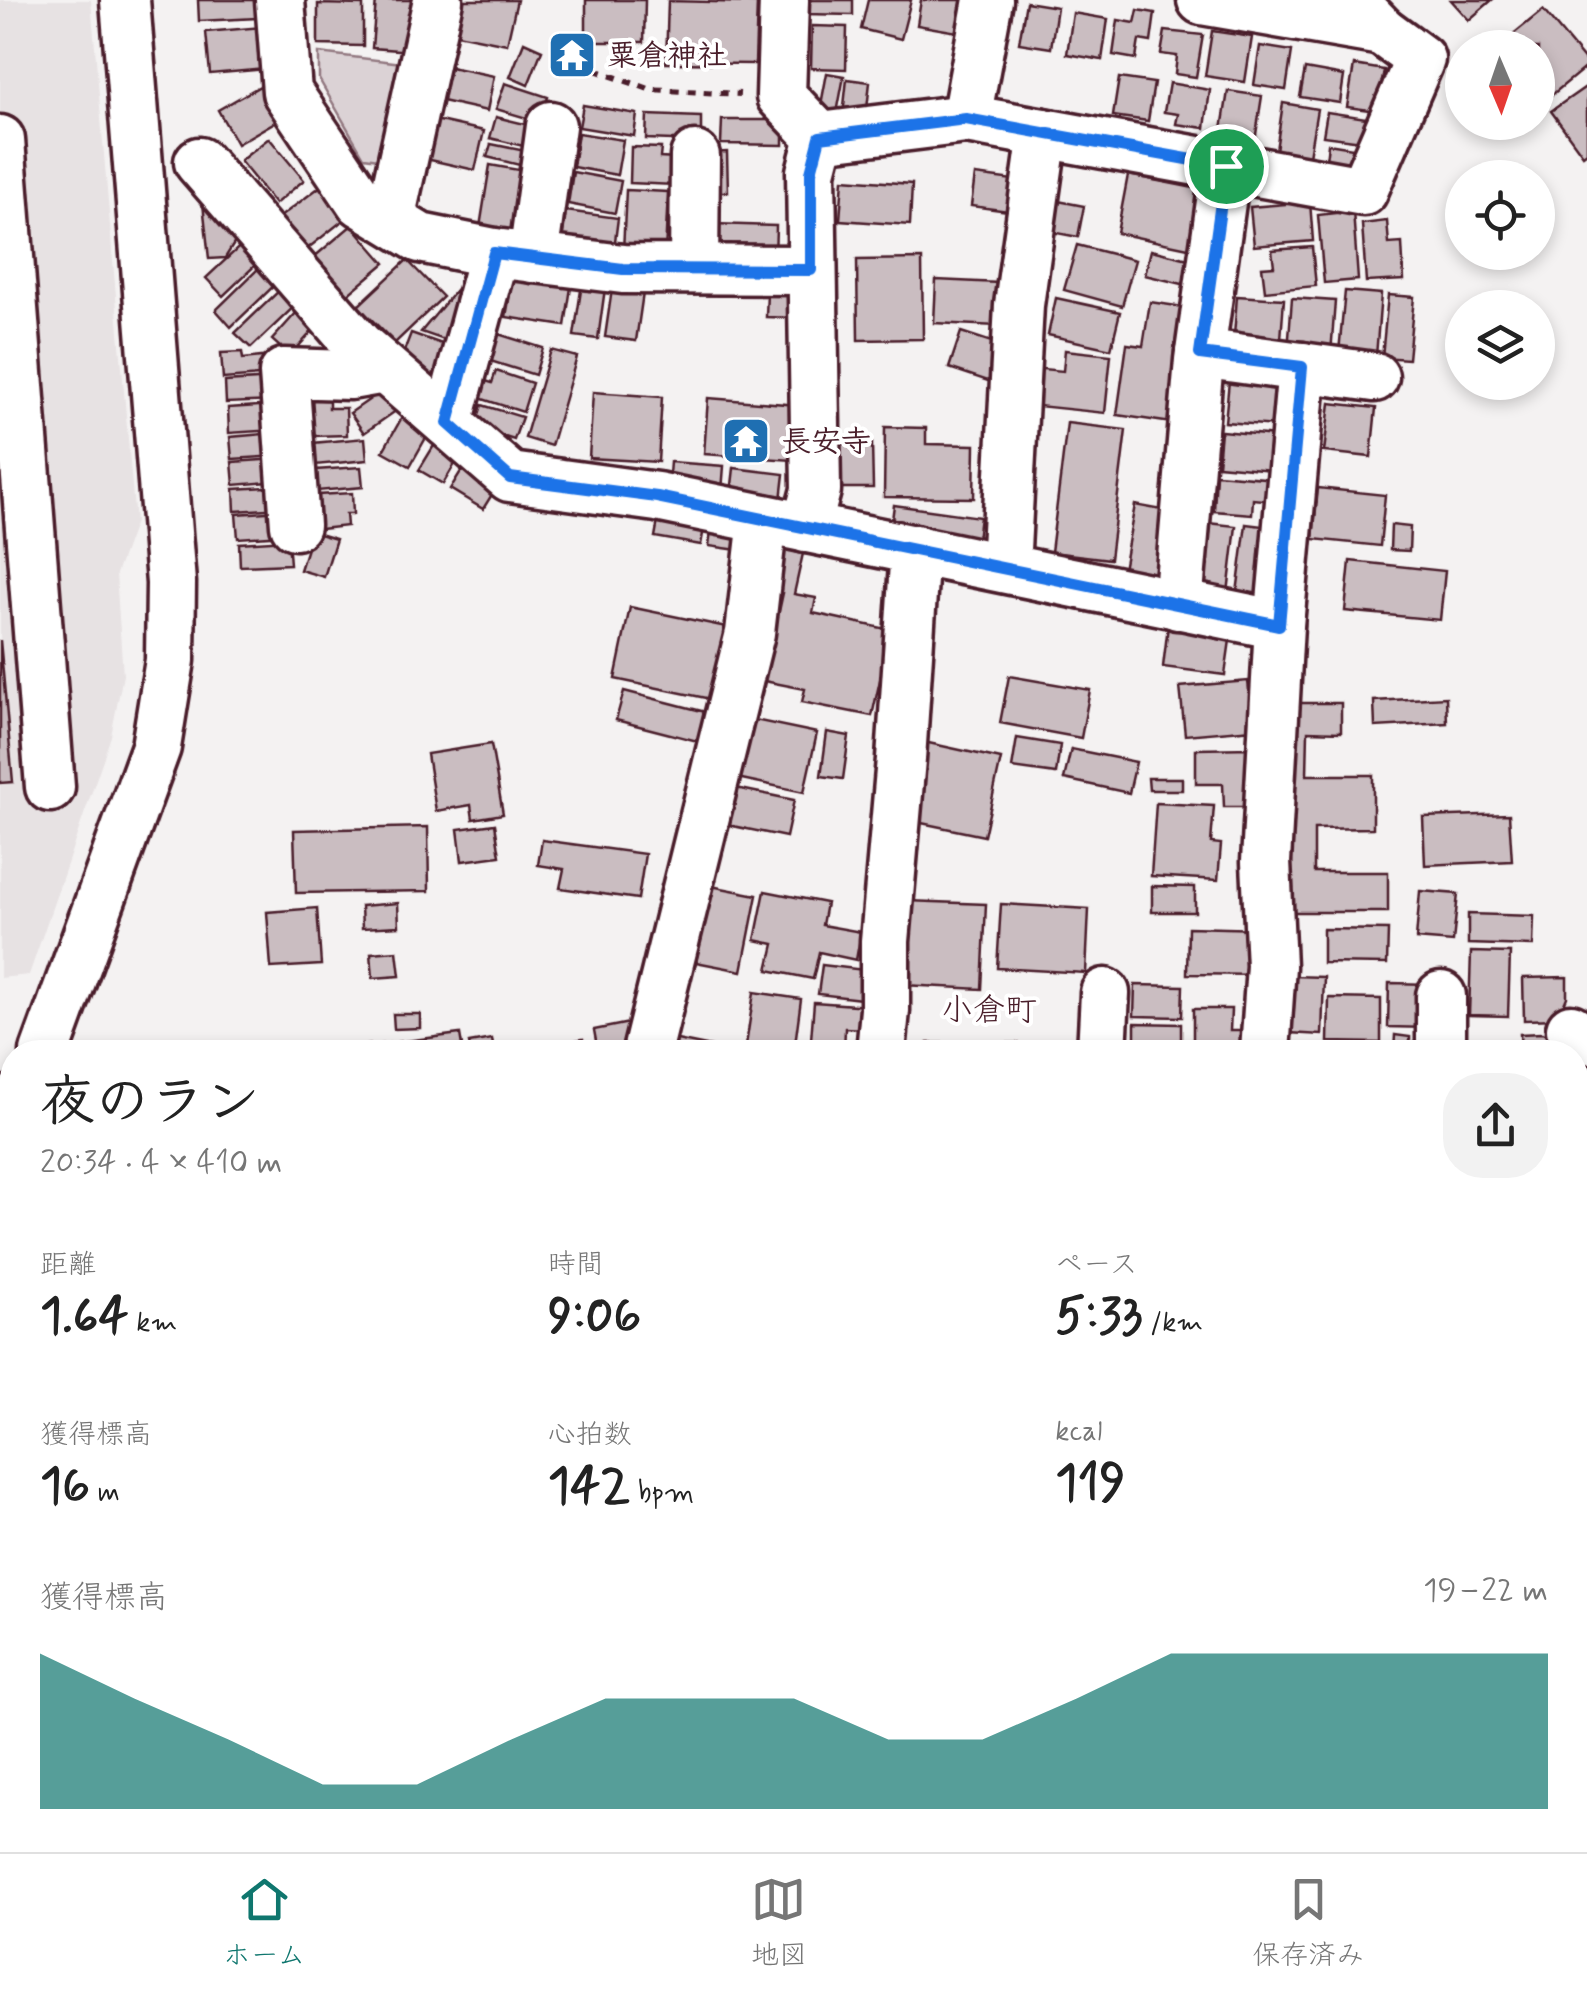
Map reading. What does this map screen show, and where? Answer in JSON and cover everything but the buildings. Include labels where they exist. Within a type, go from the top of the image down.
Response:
[{"type":"street","points":[[49,1040],[156,747],[170,660],[171,582],[125,0]]},
{"type":"street","points":[[280,0],[286,92],[361,202],[420,238],[623,269],[811,270]]},
{"type":"street","points":[[390,220],[438,0]]},
{"type":"street","points":[[784,0],[782,96],[820,137]]},
{"type":"street","points":[[966,119],[988,0]]},
{"type":"street","points":[[820,137],[966,119],[1363,191],[1420,58],[1367,16],[1202,0]]},
{"type":"street","points":[[448,423],[514,255],[551,126]]},
{"type":"street","points":[[1005,568],[1018,305],[1044,134]]},
{"type":"street","points":[[650,1040],[750,633],[784,524],[816,490],[811,172],[820,137]]},
{"type":"street","points":[[0,140],[50,786]]},
{"type":"street","points":[[694,269],[695,156]]},
{"type":"street","points":[[199,162],[359,346],[510,478],[657,497],[1279,625]]},
{"type":"street","points":[[1178,604],[1200,354],[1226,166]]},
{"type":"street","points":[[1200,354],[1374,377]]},
{"type":"street","points":[[1266,1040],[1271,966],[1266,862],[1279,625],[1302,367]]},
{"type":"street","points":[[295,525],[284,373],[350,375],[384,370]]},
{"type":"street","points":[[882,1040],[885,942],[915,549]]},
{"type":"street","points":[[1103,1040],[1105,993]]},
{"type":"street","points":[[1441,1040],[1442,996]]},
{"type":"path","points":[[595,70],[649,90],[782,96]]},
{"type":"shaded area","points":[[0,0],[91,0],[135,522],[116,574],[123,675],[111,736],[29,975],[0,978]]},
{"type":"shaded area","points":[[319,53],[402,63],[387,160],[364,157],[319,79]]},
{"type":"place","name":"粟倉神社","points":[[572,55]]},
{"type":"place","name":"長安寺","points":[[746,441]]},
{"type":"district","name":"小倉町","points":[[989,1009]]},
{"type":"route","points":[[966,119],[1226,166],[1200,354],[1302,367],[1279,625],[657,497],[510,478],[448,423],[494,253],[623,269],[811,270],[811,172],[820,137],[966,119]]}]
